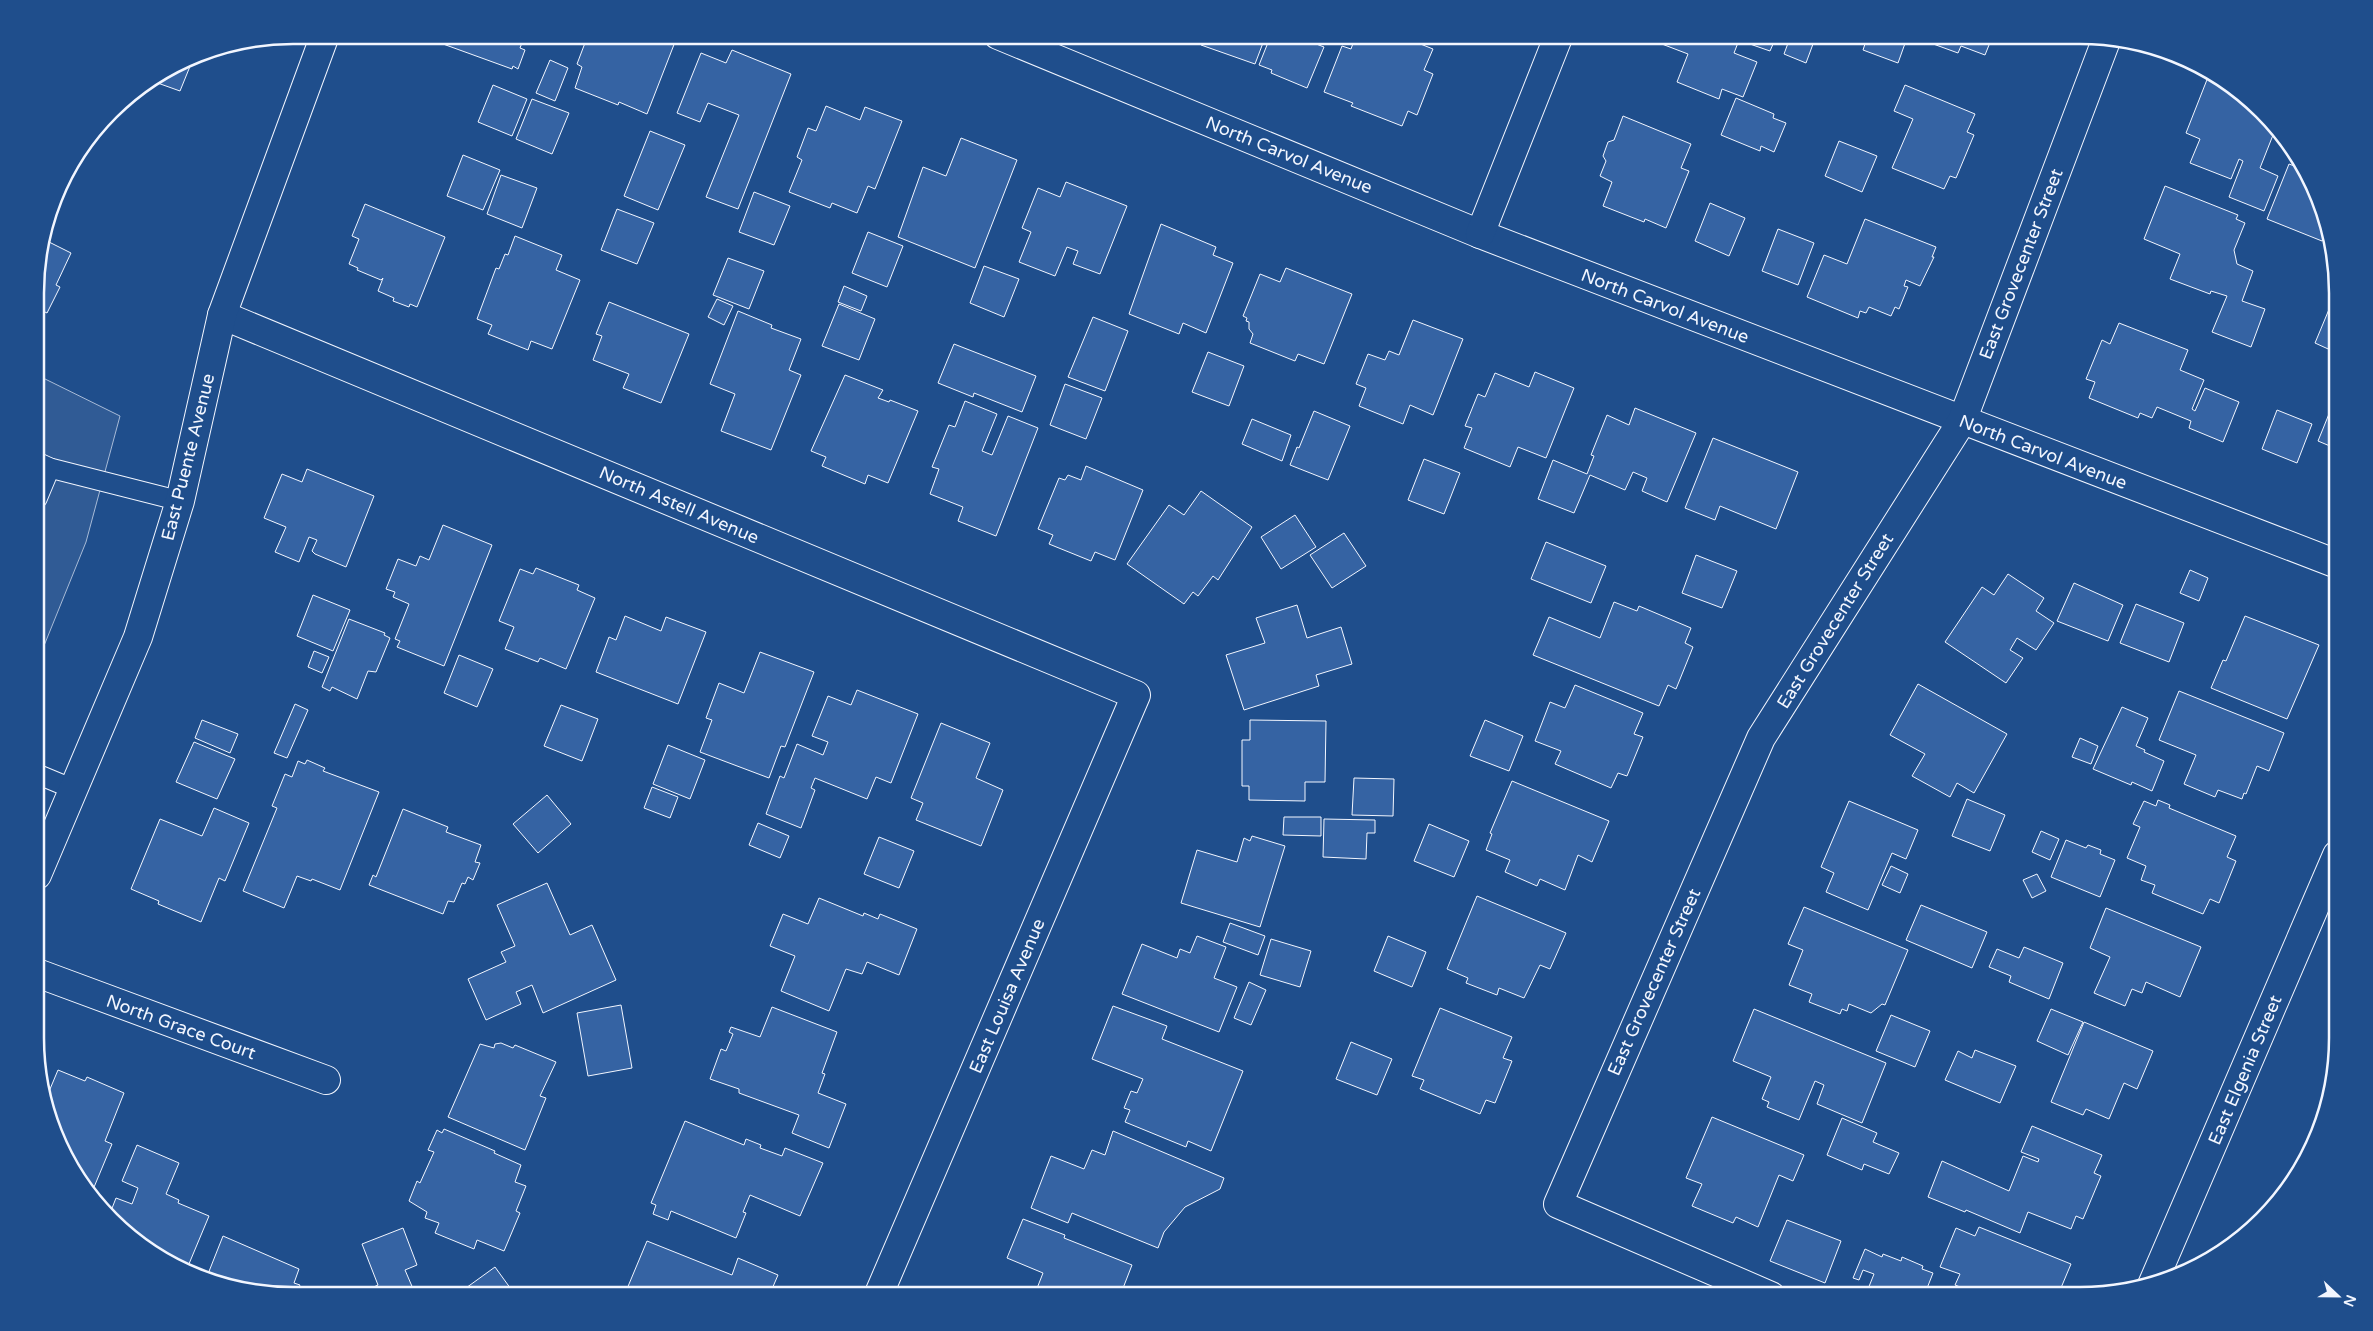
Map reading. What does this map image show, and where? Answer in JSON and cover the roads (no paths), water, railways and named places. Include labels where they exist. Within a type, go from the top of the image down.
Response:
[{"type":"street","name":"East Puente Avenue","points":[[44,857],[138,637],[180,501],[222,315],[322,44]]},
{"type":"street","name":"North Carvol Avenue","points":[[1020,44],[1480,234],[2329,561]]},
{"type":"street","points":[[1480,234],[1555,44]]},
{"type":"street","name":"East Grovecenter Street","points":[[1749,1287],[1558,1204],[1761,738],[1962,420],[2104,45]]},
{"type":"street","name":"North Astell Avenue","points":[[222,315],[1136,695]]},
{"type":"street","name":"East Louisa Avenue","points":[[882,1287],[1136,695]]},
{"type":"street","name":"East Elgenia Street","points":[[2156,1275],[2329,876]]},
{"type":"street","name":"North Grace Court","points":[[44,976],[326,1080]]},
{"type":"lane","points":[[44,465],[180,501]]},
{"type":"lane","points":[[44,777],[73,789]]}]
